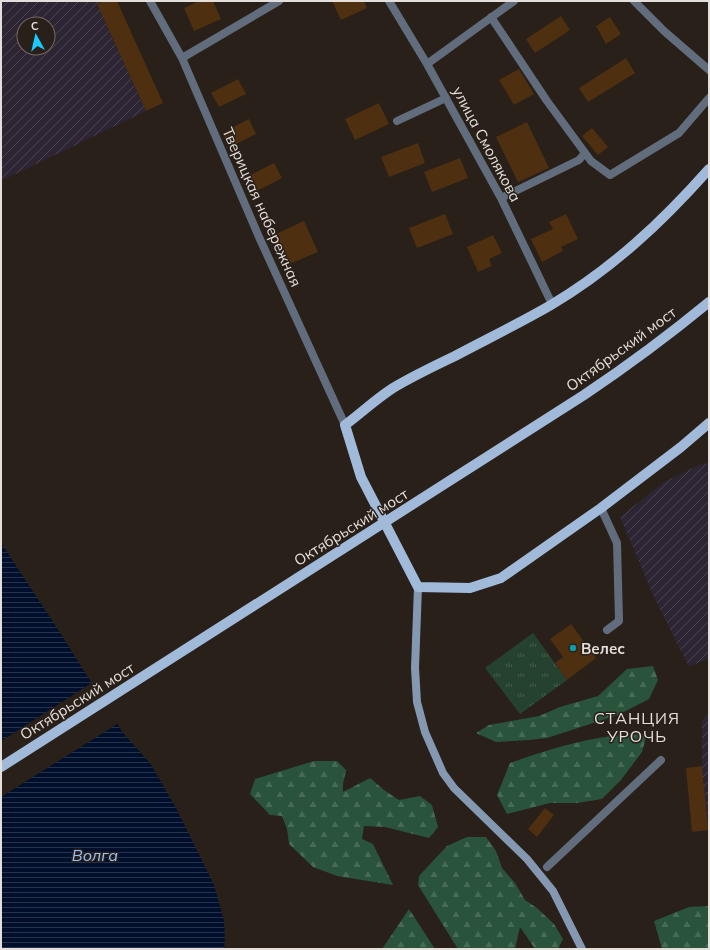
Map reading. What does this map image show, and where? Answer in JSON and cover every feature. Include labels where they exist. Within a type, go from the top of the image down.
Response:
[{"type":"main road","points":[[709,169],[665,217],[638,242],[600,273],[552,304],[512,327],[411,377],[391,389],[345,425],[361,477],[418,587],[470,588],[501,578],[601,508],[681,447],[709,423]]},
{"type":"main road","name":"Октябрьский мост","points":[[1,767],[461,475],[627,366],[667,337],[709,302]]},
{"type":"street","name":"Тверицкая набережная","points":[[150,1],[182,58],[263,244],[345,425]]},
{"type":"street","points":[[182,58],[279,1]]},
{"type":"street","name":"улица Смолякова","points":[[388,1],[427,64],[501,198],[552,304]]},
{"type":"street","points":[[427,64],[514,1]]},
{"type":"street","points":[[634,1],[664,31],[709,70]]},
{"type":"street","points":[[491,17],[547,101],[591,161],[610,175],[679,133],[709,98]]},
{"type":"street","points":[[397,121],[446,98]]},
{"type":"street","points":[[501,198],[579,160],[585,153]]},
{"type":"street","points":[[601,508],[617,543],[619,621],[607,630]]},
{"type":"street","points":[[418,587],[415,668],[417,702],[425,732],[443,773],[454,788],[527,858],[553,891],[582,949]]},
{"type":"street","points":[[547,866],[661,760]]},
{"type":"shaded area","points":[[1,1],[103,1],[97,4],[146,111],[1,181]]},
{"type":"shaded area","points":[[709,463],[709,658],[689,667],[653,595],[620,517],[664,482],[699,465]]},
{"type":"shaded area","points":[[709,713],[709,831],[702,766],[702,720]]},
{"type":"green space","points":[[533,633],[567,680],[520,714],[485,668]]},
{"type":"green space","points":[[653,666],[658,680],[649,699],[618,715],[547,738],[496,742],[476,733],[489,725],[539,716],[560,707],[598,696],[627,669]]},
{"type":"green space","points":[[647,734],[642,752],[621,780],[602,799],[577,803],[550,803],[507,814],[497,795],[510,763],[548,750],[587,740],[617,735]]},
{"type":"green space","points":[[314,761],[337,761],[346,770],[343,792],[370,778],[399,800],[420,796],[432,805],[438,827],[429,838],[385,827],[364,826],[362,839],[373,844],[393,885],[337,876],[313,867],[289,844],[287,829],[282,816],[270,815],[250,794],[255,779]]},
{"type":"green space","points":[[467,837],[486,837],[496,851],[502,868],[515,883],[525,900],[537,908],[554,924],[563,939],[558,949],[535,949],[520,927],[515,949],[458,949],[418,885],[419,876],[447,846]]},
{"type":"green space","points":[[709,906],[709,949],[662,949],[654,921],[689,907]]},
{"type":"green space","points":[[409,909],[435,949],[382,949]]},
{"type":"water","name":"Волга","points":[[1,543],[59,631],[123,733],[150,763],[176,808],[214,885],[224,921],[224,949],[1,949]]},
{"type":"pier","points":[[93,682],[119,723],[1,797],[1,741]]},
{"type":"building","points":[[103,1],[117,1],[163,103],[146,111],[97,4]]},
{"type":"building","points":[[199,1],[213,1],[221,19],[194,31],[184,8]]},
{"type":"building","points":[[332,1],[364,1],[367,8],[341,20]]},
{"type":"building","points":[[561,16],[570,30],[535,53],[526,39]]},
{"type":"building","points":[[610,17],[621,34],[606,44],[596,26]]},
{"type":"building","points":[[626,58],[635,73],[588,102],[579,88]]},
{"type":"building","points":[[519,69],[534,94],[514,105],[499,80]]},
{"type":"building","points":[[238,79],[246,94],[219,107],[211,93]]},
{"type":"building","points":[[379,103],[389,124],[355,140],[345,119]]},
{"type":"building","points":[[249,119],[256,134],[230,147],[222,133]]},
{"type":"building","points":[[527,122],[549,168],[518,182],[496,137]]},
{"type":"building","points":[[592,128],[608,147],[598,155],[582,136]]},
{"type":"building","points":[[418,143],[425,163],[389,177],[381,157]]},
{"type":"building","points":[[460,158],[468,178],[432,192],[424,172]]},
{"type":"building","points":[[274,163],[282,178],[255,192],[247,177]]},
{"type":"building","points":[[445,214],[453,234],[417,248],[409,228]]},
{"type":"building","points":[[566,214],[578,239],[561,247],[563,251],[542,262],[531,239],[553,229],[549,222]]},
{"type":"building","points":[[304,221],[318,252],[287,265],[274,235]]},
{"type":"building","points":[[493,235],[502,253],[489,259],[492,266],[478,272],[467,247]]},
{"type":"building","name":"Велес","points":[[571,624],[596,658],[567,680],[555,663],[563,657],[550,639]]},
{"type":"building","points":[[702,766],[708,830],[692,832],[686,768]]},
{"type":"building","points":[[545,808],[554,815],[537,837],[528,829]]},
{"type":"place","name":"Велес","points":[[573,648]]},
{"type":"district","name":"СТАНЦИЯ УРОЧЬ","points":[[637,727]]}]
